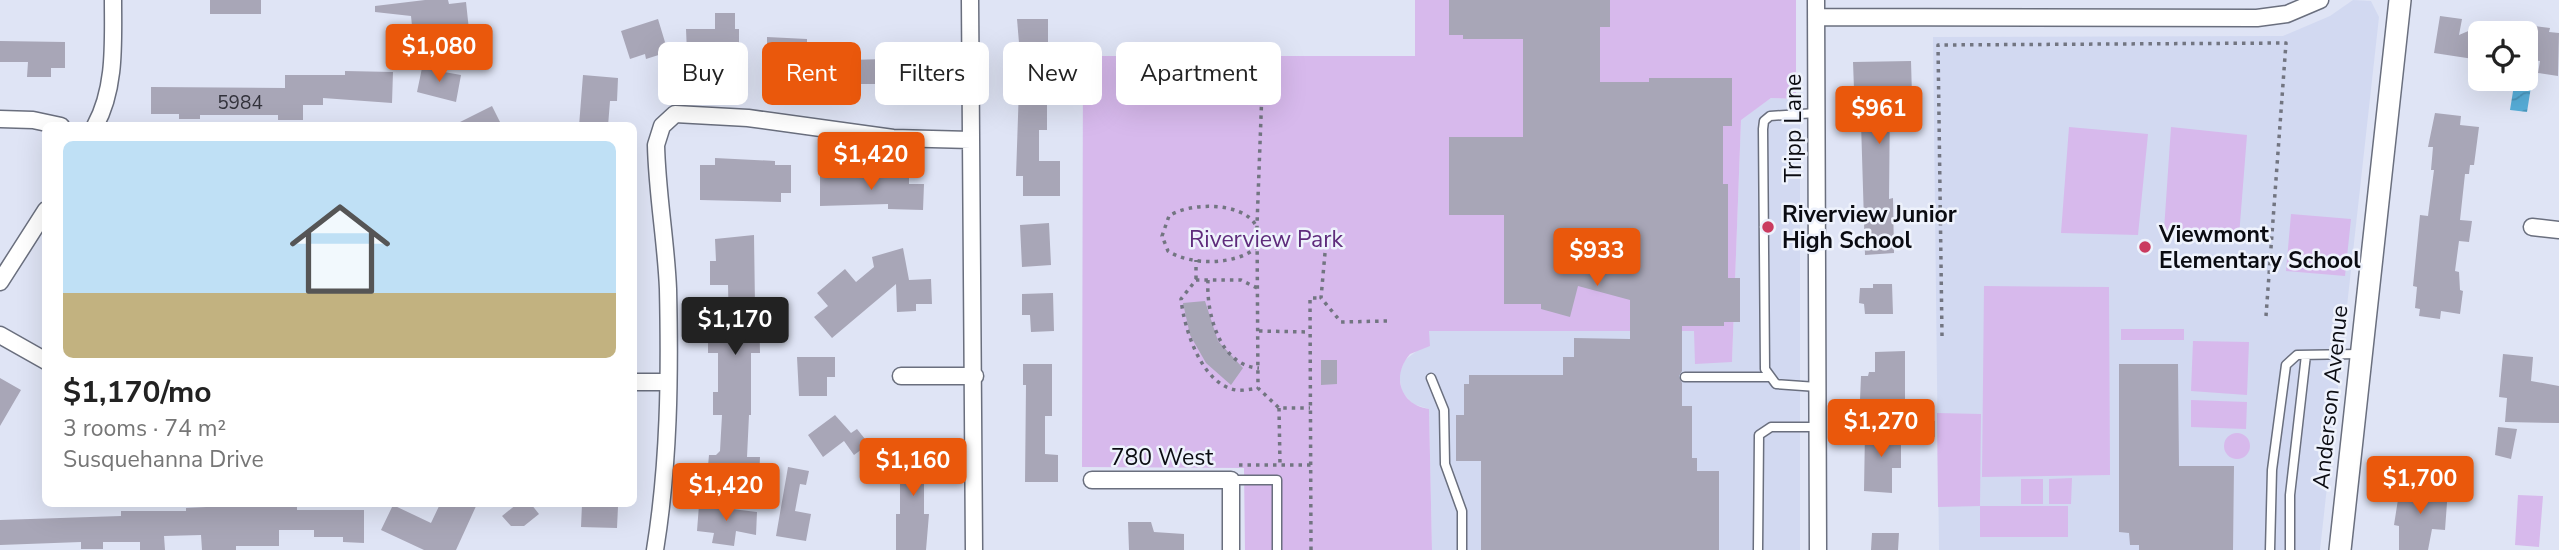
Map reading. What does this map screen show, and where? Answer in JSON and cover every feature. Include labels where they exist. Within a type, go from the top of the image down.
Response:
[{"type":"street","points":[[97,122],[108,96],[111,76],[113,0]]},
{"type":"street","points":[[970,0],[975,376],[974,550]]},
{"type":"street","points":[[1816,8],[2257,19],[2287,15],[2320,0]]},
{"type":"street","name":"Anderson Avenue","points":[[2340,550],[2400,0]]},
{"type":"street","name":"Tripp Lane","points":[[1816,8],[1818,550]]},
{"type":"street","points":[[656,550],[663,502],[668,382],[668,288],[656,145],[662,126],[675,114],[748,118],[893,138],[971,140]]},
{"type":"street","points":[[0,119],[42,122]]},
{"type":"street","points":[[0,282],[42,216]]},
{"type":"street","points":[[2532,227],[2559,230]]},
{"type":"street","points":[[0,335],[42,359]]},
{"type":"street","points":[[901,376],[975,376]]},
{"type":"street","points":[[637,382],[668,382]]},
{"type":"street","points":[[1228,472],[1231,550]]},
{"type":"street","name":"780 West","points":[[1092,480],[1228,472]]},
{"type":"lane","points":[[1816,113],[1770,116],[1764,121],[1765,369],[1768,377],[1776,384],[1817,387]]},
{"type":"lane","points":[[2270,550],[2270,497],[2282,383],[2288,360],[2305,355],[2361,355]]},
{"type":"lane","points":[[2290,550],[2290,495],[2305,355]]},
{"type":"lane","points":[[1685,377],[1768,377]]},
{"type":"lane","points":[[1431,378],[1444,410],[1445,464],[1462,511],[1462,550]]},
{"type":"lane","points":[[1758,550],[1759,435],[1771,428],[1817,427]]},
{"type":"lane","points":[[1228,472],[1277,480],[1277,550]]},
{"type":"path","points":[[1942,336],[1938,45],[2286,43],[2266,316]]},
{"type":"path","points":[[1258,388],[1256,225],[1261,105]]},
{"type":"path","points":[[1256,225],[1248,214],[1235,209],[1177,211],[1165,222],[1163,242],[1168,251],[1178,258],[1196,260],[1239,260],[1257,248]]},
{"type":"path","points":[[1325,253],[1321,298],[1341,322],[1387,321]]},
{"type":"path","points":[[1196,260],[1196,280],[1181,299],[1183,319],[1196,352],[1216,379],[1236,390],[1258,388],[1279,408],[1310,408]]},
{"type":"path","points":[[1196,280],[1241,280],[1258,288]]},
{"type":"path","points":[[1208,280],[1209,311],[1217,335],[1244,365],[1259,368]]},
{"type":"path","points":[[1311,550],[1310,298],[1321,298]]},
{"type":"path","points":[[1258,331],[1309,332]]},
{"type":"path","points":[[1279,408],[1280,465]]},
{"type":"path","points":[[1228,472],[1280,465],[1311,465]]},
{"type":"shaded area","name":"Viewmont Elementary School","points":[[2353,0],[2371,1],[2379,17],[2320,550],[1939,550],[1933,37],[2283,36],[2330,16]]},
{"type":"shaded area","name":"Riverview Junior High School","points":[[1771,98],[1796,99],[1800,124],[1800,550],[1432,550],[1429,409],[1413,404],[1402,392],[1399,374],[1405,360],[1422,347],[1429,331],[1694,331],[1732,362],[1741,119]]},
{"type":"green space","name":"Riverview Park","points":[[1415,0],[1796,0],[1796,99],[1771,98],[1741,120],[1732,362],[1695,364],[1694,331],[1429,331],[1430,346],[1410,354],[1404,363],[1400,380],[1405,396],[1411,402],[1429,409],[1432,550],[1245,550],[1244,468],[1082,467],[1083,105],[1102,105],[1102,56],[1116,56],[1116,105],[1281,105],[1281,56],[1415,56]]},
{"type":"green space","points":[[2069,127],[2148,134],[2138,235],[2061,233]]},
{"type":"green space","points":[[2171,127],[2247,135],[2239,236],[2164,230]]},
{"type":"green space","points":[[2291,214],[2351,219],[2345,276],[2286,271]]},
{"type":"green space","points":[[1984,286],[2109,287],[2110,475],[1982,477]]},
{"type":"green space","points":[[2121,329],[2184,329],[2184,340],[2121,340]]},
{"type":"green space","points":[[2193,341],[2249,342],[2247,395],[2191,391]]},
{"type":"green space","points":[[2191,400],[2247,402],[2246,429],[2191,427]]},
{"type":"green space","points":[[1937,413],[1981,414],[1980,506],[1938,507]]},
{"type":"green space","points":[[2237,433],[2246,437],[2250,446],[2246,455],[2237,459],[2228,455],[2224,446],[2228,437]]},
{"type":"green space","points":[[2072,478],[2071,504],[2049,504],[2049,479]]},
{"type":"green space","points":[[2021,479],[2043,479],[2043,504],[2021,504]]},
{"type":"green space","points":[[2518,495],[2543,496],[2539,547],[2515,545]]},
{"type":"green space","points":[[1980,506],[2068,506],[2068,537],[1980,537]]},
{"type":"water","points":[[2513,91],[2530,91],[2527,112],[2510,110]]},
{"type":"building","points":[[210,0],[261,0],[261,14],[210,14]]},
{"type":"building","points":[[448,0],[449,4],[466,2],[469,30],[413,36],[411,16],[375,12],[375,6]]},
{"type":"building","points":[[1449,0],[1610,0],[1610,27],[1600,27],[1600,82],[1649,82],[1649,78],[1732,78],[1732,126],[1723,126],[1723,184],[1728,184],[1728,278],[1740,278],[1740,322],[1724,322],[1724,326],[1682,326],[1682,371],[1679,376],[1682,383],[1682,406],[1692,406],[1692,458],[1697,458],[1697,471],[1719,471],[1719,550],[1481,550],[1481,461],[1456,461],[1456,415],[1464,415],[1464,384],[1469,384],[1469,375],[1563,375],[1563,357],[1574,357],[1574,338],[1630,339],[1630,300],[1578,286],[1570,317],[1541,309],[1541,304],[1504,304],[1504,215],[1449,215],[1449,137],[1523,137],[1523,39],[1463,39],[1463,35],[1449,35]]},
{"type":"building","points":[[715,13],[735,13],[735,29],[739,29],[739,42],[687,42],[686,29],[715,29]]},
{"type":"building","points":[[2440,16],[2462,19],[2459,35],[2468,31],[2468,58],[2434,53]]},
{"type":"building","points":[[658,19],[665,42],[658,42],[658,55],[646,59],[645,54],[630,59],[621,31]]},
{"type":"building","points":[[1017,19],[1048,19],[1048,42],[1019,42]]},
{"type":"building","points":[[2538,26],[2559,33],[2558,76],[2538,73]]},
{"type":"building","points":[[767,37],[807,39],[807,42],[767,42]]},
{"type":"building","points":[[0,41],[65,42],[65,68],[51,68],[51,77],[27,77],[28,62],[0,62]]},
{"type":"building","points":[[875,59],[875,84],[861,84],[861,60]]},
{"type":"building","points":[[1911,61],[1912,96],[1890,96],[1889,199],[1893,198],[1894,253],[1865,255],[1860,89],[1854,89],[1853,62]]},
{"type":"building","points":[[422,68],[461,75],[456,102],[417,92]]},
{"type":"building","points":[[345,71],[393,72],[392,103],[323,98],[323,105],[303,105],[303,120],[278,120],[278,115],[200,115],[200,119],[179,119],[179,114],[151,114],[151,87],[285,88],[285,75],[345,75]]},
{"type":"building","points":[[583,75],[618,78],[617,101],[610,101],[608,122],[579,122]]},
{"type":"building","points":[[1018,105],[1047,105],[1047,130],[1039,130],[1039,161],[1060,161],[1060,196],[1023,196],[1023,176],[1016,176]]},
{"type":"building","points":[[492,106],[500,122],[460,122]]},
{"type":"building","points":[[2435,113],[2461,116],[2460,125],[2479,127],[2474,165],[2470,165],[2469,174],[2465,174],[2460,220],[2472,221],[2469,242],[2459,241],[2455,271],[2459,272],[2460,290],[2463,291],[2460,314],[2441,311],[2440,319],[2419,316],[2420,309],[2415,308],[2417,287],[2413,286],[2420,215],[2428,216],[2434,170],[2431,170],[2433,147],[2428,147]]},
{"type":"building","points":[[715,158],[775,161],[775,165],[791,165],[791,193],[781,193],[781,202],[700,200],[700,165],[715,165]]},
{"type":"building","points":[[820,176],[909,178],[909,184],[924,184],[923,210],[888,209],[888,204],[820,206]]},
{"type":"building","points":[[1049,223],[1051,265],[1022,267],[1020,225]]},
{"type":"building","points":[[754,235],[755,306],[759,306],[760,353],[751,353],[751,415],[747,457],[760,457],[759,480],[707,477],[709,455],[716,455],[720,451],[722,415],[713,415],[713,392],[718,392],[718,353],[708,353],[708,328],[729,328],[728,285],[710,285],[710,261],[716,261],[715,239]]},
{"type":"building","points":[[903,248],[909,280],[931,279],[932,304],[916,304],[916,311],[897,312],[896,284],[832,338],[814,317],[828,306],[817,293],[845,269],[856,282],[874,267],[872,257]]},
{"type":"building","points":[[1873,284],[1892,284],[1893,314],[1865,314],[1864,304],[1859,303],[1860,288],[1873,288]]},
{"type":"building","points":[[1053,293],[1054,331],[1031,332],[1030,315],[1022,315],[1022,294]]},
{"type":"building","points":[[1205,301],[1218,341],[1243,368],[1231,385],[1206,363],[1190,335],[1183,303]]},
{"type":"building","points":[[1905,351],[1905,400],[1860,400],[1861,376],[1875,372],[1875,352]]},
{"type":"building","points":[[2503,354],[2533,357],[2531,381],[2559,386],[2559,423],[2505,422],[2507,398],[2499,397]]},
{"type":"building","points":[[797,357],[835,357],[835,377],[827,377],[827,396],[799,396]]},
{"type":"building","points":[[1321,360],[1337,360],[1337,384],[1321,385]]},
{"type":"building","points":[[1023,364],[1052,364],[1052,416],[1045,416],[1045,454],[1058,455],[1058,482],[1025,482],[1026,385],[1023,385]]},
{"type":"building","points":[[2119,364],[2178,364],[2179,466],[2234,466],[2233,550],[2139,550],[2139,545],[2130,545],[2129,533],[2119,532]]},
{"type":"building","points":[[0,378],[21,390],[0,426]]},
{"type":"building","points":[[835,415],[851,433],[857,429],[869,444],[854,455],[844,441],[823,457],[808,435]]},
{"type":"building","points":[[1908,420],[1935,421],[1935,437],[1907,436]]},
{"type":"building","points":[[2498,427],[2517,429],[2511,459],[2495,455]]},
{"type":"building","points":[[1901,430],[1901,468],[1892,468],[1892,493],[1864,491],[1865,431]]},
{"type":"building","points":[[900,444],[930,444],[930,468],[928,479],[924,479],[924,514],[929,514],[926,550],[896,550],[896,514],[900,514]]},
{"type":"building","points":[[788,467],[809,471],[806,485],[800,484],[795,511],[811,514],[806,541],[776,536]]},
{"type":"building","points":[[2408,485],[2448,489],[2445,530],[2432,529],[2428,550],[2399,550],[2399,526],[2394,525],[2399,493],[2407,493]]},
{"type":"building","points":[[699,505],[757,512],[756,535],[736,531],[734,546],[712,543],[714,533],[697,531]]},
{"type":"building","points":[[297,507],[297,510],[364,510],[364,543],[343,542],[343,537],[314,537],[314,530],[279,530],[279,546],[236,546],[236,550],[202,550],[201,535],[164,536],[165,550],[140,550],[140,542],[103,542],[103,549],[81,549],[81,542],[0,545],[0,520],[121,516],[121,511],[186,511],[186,508]]},
{"type":"building","points":[[392,507],[431,523],[439,507],[476,507],[456,550],[424,550],[381,530]]},
{"type":"building","points":[[513,507],[533,507],[539,514],[524,526],[511,526],[502,516]]},
{"type":"building","points":[[582,507],[618,507],[617,528],[581,527]]},
{"type":"building","points":[[1128,522],[1151,522],[1154,532],[1184,534],[1184,550],[1129,550]]},
{"type":"building","points":[[1872,533],[1899,533],[1898,550],[1871,550]]},
{"type":"place","name":"Riverview Junior High School","points":[[1768,227]]},
{"type":"place","name":"Viewmont Elementary School","points":[[2145,247]]}]
